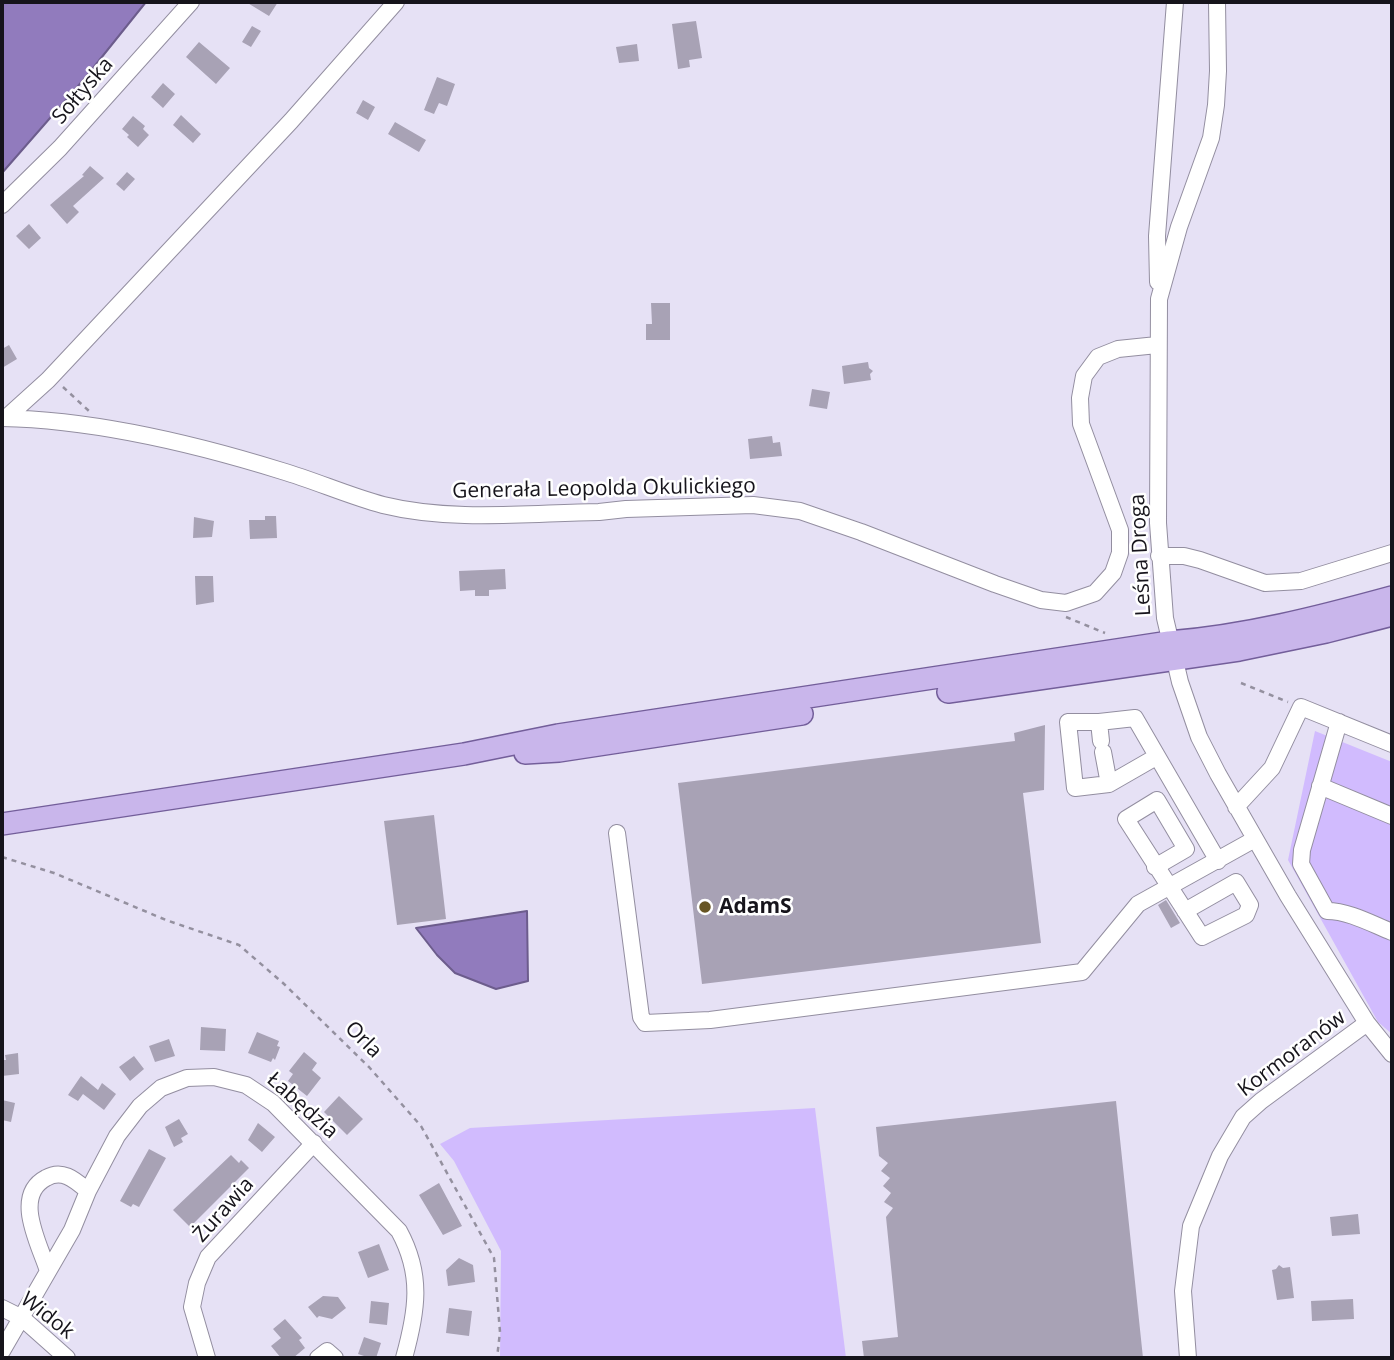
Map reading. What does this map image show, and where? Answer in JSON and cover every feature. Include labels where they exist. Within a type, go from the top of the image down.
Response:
[{"type":"main road","points":[[2,824],[464,754],[559,751],[1124,666],[1231,635],[1392,597]]},
{"type":"main road","points":[[1171,651],[1313,635],[1392,615]]},
{"type":"street","name":"Sołtyska","points":[[2,205],[60,148],[191,2]]},
{"type":"street","points":[[4,418],[29,399],[70,357],[291,121],[396,2]]},
{"type":"street","points":[[1159,299],[1157,236],[1175,2]]},
{"type":"street","name":"Leśna Droga","points":[[1217,2],[1218,71],[1211,138],[1189,195],[1159,299],[1159,556],[1171,651],[1199,737],[1237,807],[1367,1023],[1392,1054]]},
{"type":"street","name":"Generała Leopolda Okulickiego","points":[[4,418],[49,421],[165,440],[281,470],[383,505],[428,513],[599,512],[753,505],[800,511],[1041,600],[1066,603],[1095,593],[1113,573],[1120,553],[1120,530],[1081,424],[1080,398],[1084,376],[1098,358],[1108,353],[1118,349],[1157,345]]},
{"type":"street","points":[[1159,556],[1184,556],[1200,560],[1265,583],[1301,581],[1392,553]]},
{"type":"street","points":[[1237,807],[1272,768],[1301,707],[1392,744]]},
{"type":"street","points":[[1156,757],[1109,784],[1075,788],[1068,722],[1135,718],[1218,861]]},
{"type":"street","points":[[1099,722],[1109,784]]},
{"type":"street","points":[[1339,722],[1302,850],[1301,864],[1327,911],[1392,932]]},
{"type":"street","points":[[1320,786],[1392,816]]},
{"type":"street","points":[[618,833],[641,1017],[645,1023],[710,1020],[1082,972],[1138,904],[1255,839]]},
{"type":"street","points":[[1155,867],[1185,911]]},
{"type":"street","name":"Kormoranów","points":[[1188,1358],[1183,1291],[1191,1226],[1220,1156],[1243,1117],[1367,1023]]},
{"type":"street","name":"Łabędzia","points":[[2,1351],[72,1230],[88,1191],[117,1136],[140,1106],[162,1088],[187,1078],[214,1077],[246,1085],[273,1103],[399,1231],[411,1252],[416,1285],[415,1319],[404,1358]]},
{"type":"street","name":"Żurawia","points":[[207,1358],[192,1307],[197,1283],[208,1257],[314,1143]]},
{"type":"street","points":[[48,1271],[29,1212],[30,1195],[37,1183],[48,1176],[59,1174],[72,1178],[88,1191]]},
{"type":"street","name":"Widok","points":[[2,1308],[22,1318],[67,1358]]},
{"type":"street","points":[[318,1358],[327,1352],[335,1358]]},
{"type":"path","points":[[60,384],[91,413],[91,427]]},
{"type":"path","points":[[1241,683],[1301,707]]},
{"type":"path","name":"Orla","points":[[2,856],[54,873],[166,920],[239,945],[369,1067],[421,1126],[494,1258],[500,1332],[497,1358]]},
{"type":"shaded area","points":[[2,2],[146,2],[85,78],[2,173]]},
{"type":"shaded area","points":[[1315,731],[1392,762],[1392,1034],[1378,1022],[1288,860]]},
{"type":"shaded area","points":[[527,911],[528,981],[496,989],[455,973],[416,928]]},
{"type":"shaded area","points":[[815,1108],[846,1358],[500,1358],[501,1251],[454,1161],[440,1144],[470,1128]]},
{"type":"building","points":[[246,2],[278,2],[269,16]]},
{"type":"building","points":[[696,21],[702,58],[689,60],[690,67],[678,69],[672,24]]},
{"type":"building","points":[[252,26],[261,31],[251,47],[242,42]]},
{"type":"building","points":[[199,42],[230,68],[216,84],[186,57]]},
{"type":"building","points":[[637,44],[639,61],[619,63],[616,47]]},
{"type":"building","points":[[437,77],[455,84],[447,106],[439,103],[434,114],[424,110]]},
{"type":"building","points":[[163,83],[175,94],[163,108],[151,97]]},
{"type":"building","points":[[363,100],[375,107],[368,120],[356,113]]},
{"type":"building","points":[[181,115],[201,134],[193,143],[173,125]]},
{"type":"building","points":[[133,116],[145,126],[143,129],[149,135],[138,147],[122,129]]},
{"type":"building","points":[[395,122],[426,140],[419,152],[388,134]]},
{"type":"building","points":[[90,166],[104,178],[73,206],[79,212],[67,224],[50,205],[84,176],[82,175]]},
{"type":"building","points":[[127,172],[135,179],[124,191],[116,184]]},
{"type":"building","points":[[29,224],[41,238],[29,249],[16,236]]},
{"type":"building","points":[[651,303],[670,303],[670,340],[646,340],[646,324],[652,324]]},
{"type":"building","points":[[9,345],[17,359],[2,368],[2,349]]},
{"type":"building","points":[[868,362],[873,371],[870,374],[871,380],[844,384],[842,366]]},
{"type":"building","points":[[812,389],[830,392],[827,409],[809,406]]},
{"type":"building","points":[[772,436],[773,443],[780,442],[782,456],[750,459],[748,439]]},
{"type":"building","points":[[265,516],[276,516],[277,538],[250,539],[249,520],[265,520]]},
{"type":"building","points":[[194,517],[214,521],[212,537],[193,538]]},
{"type":"building","points":[[505,569],[506,589],[489,590],[489,596],[475,596],[475,590],[460,591],[459,571]]},
{"type":"building","points":[[195,576],[213,576],[214,602],[196,605]]},
{"type":"building","points":[[1045,725],[1044,790],[1023,793],[1041,943],[702,984],[678,783],[1015,741],[1014,733]]},
{"type":"building","points":[[434,815],[446,919],[397,925],[384,821]]},
{"type":"building","points":[[1166,900],[1180,923],[1171,928],[1158,905]]},
{"type":"building","points":[[201,1027],[226,1029],[225,1051],[200,1050]]},
{"type":"building","points":[[257,1032],[279,1041],[277,1046],[280,1047],[275,1060],[273,1058],[271,1062],[248,1053]]},
{"type":"building","points":[[169,1039],[175,1056],[155,1062],[149,1046]]},
{"type":"building","points":[[304,1052],[317,1063],[312,1070],[321,1078],[307,1096],[288,1081],[293,1074],[289,1071]]},
{"type":"building","points":[[18,1053],[19,1074],[2,1076],[2,1060],[6,1060],[5,1055]]},
{"type":"building","points":[[134,1056],[144,1069],[130,1081],[119,1067]]},
{"type":"building","points":[[81,1076],[98,1090],[102,1083],[116,1094],[104,1110],[83,1094],[78,1101],[68,1095]]},
{"type":"building","points":[[339,1096],[363,1119],[347,1135],[324,1112]]},
{"type":"building","points":[[2,1100],[15,1103],[11,1122],[2,1120]]},
{"type":"building","points":[[1116,1101],[1143,1358],[864,1358],[862,1341],[898,1337],[886,1217],[893,1208],[884,1202],[891,1193],[883,1186],[890,1178],[881,1171],[888,1163],[879,1156],[876,1127]]},
{"type":"building","points":[[179,1119],[188,1134],[181,1138],[183,1142],[174,1147],[165,1127]]},
{"type":"building","points":[[258,1123],[275,1137],[262,1152],[248,1140]]},
{"type":"building","points":[[149,1149],[166,1158],[139,1207],[133,1204],[131,1207],[120,1201]]},
{"type":"building","points":[[231,1155],[249,1168],[190,1227],[173,1210]]},
{"type":"building","points":[[439,1183],[462,1226],[443,1235],[419,1195]]},
{"type":"building","points":[[1358,1214],[1360,1234],[1332,1236],[1330,1217]]},
{"type":"building","points":[[379,1244],[389,1270],[368,1278],[358,1252]]},
{"type":"building","points":[[459,1258],[473,1265],[475,1282],[448,1286],[446,1270]]},
{"type":"building","points":[[1279,1265],[1283,1268],[1290,1267],[1294,1298],[1277,1300],[1272,1270]]},
{"type":"building","points":[[323,1296],[338,1297],[346,1308],[332,1319],[319,1316],[317,1318],[308,1307]]},
{"type":"building","points":[[1353,1299],[1354,1319],[1312,1321],[1311,1301]]},
{"type":"building","points":[[371,1301],[389,1303],[387,1325],[369,1323]]},
{"type":"building","points":[[449,1308],[472,1311],[469,1336],[446,1333]]},
{"type":"building","points":[[285,1319],[302,1338],[299,1340],[305,1348],[293,1358],[281,1358],[271,1346],[281,1338],[273,1329]]},
{"type":"building","points":[[364,1337],[381,1343],[376,1358],[363,1358],[364,1356],[358,1354]]},
{"type":"place","name":"AdamS","points":[[705,907]]}]
